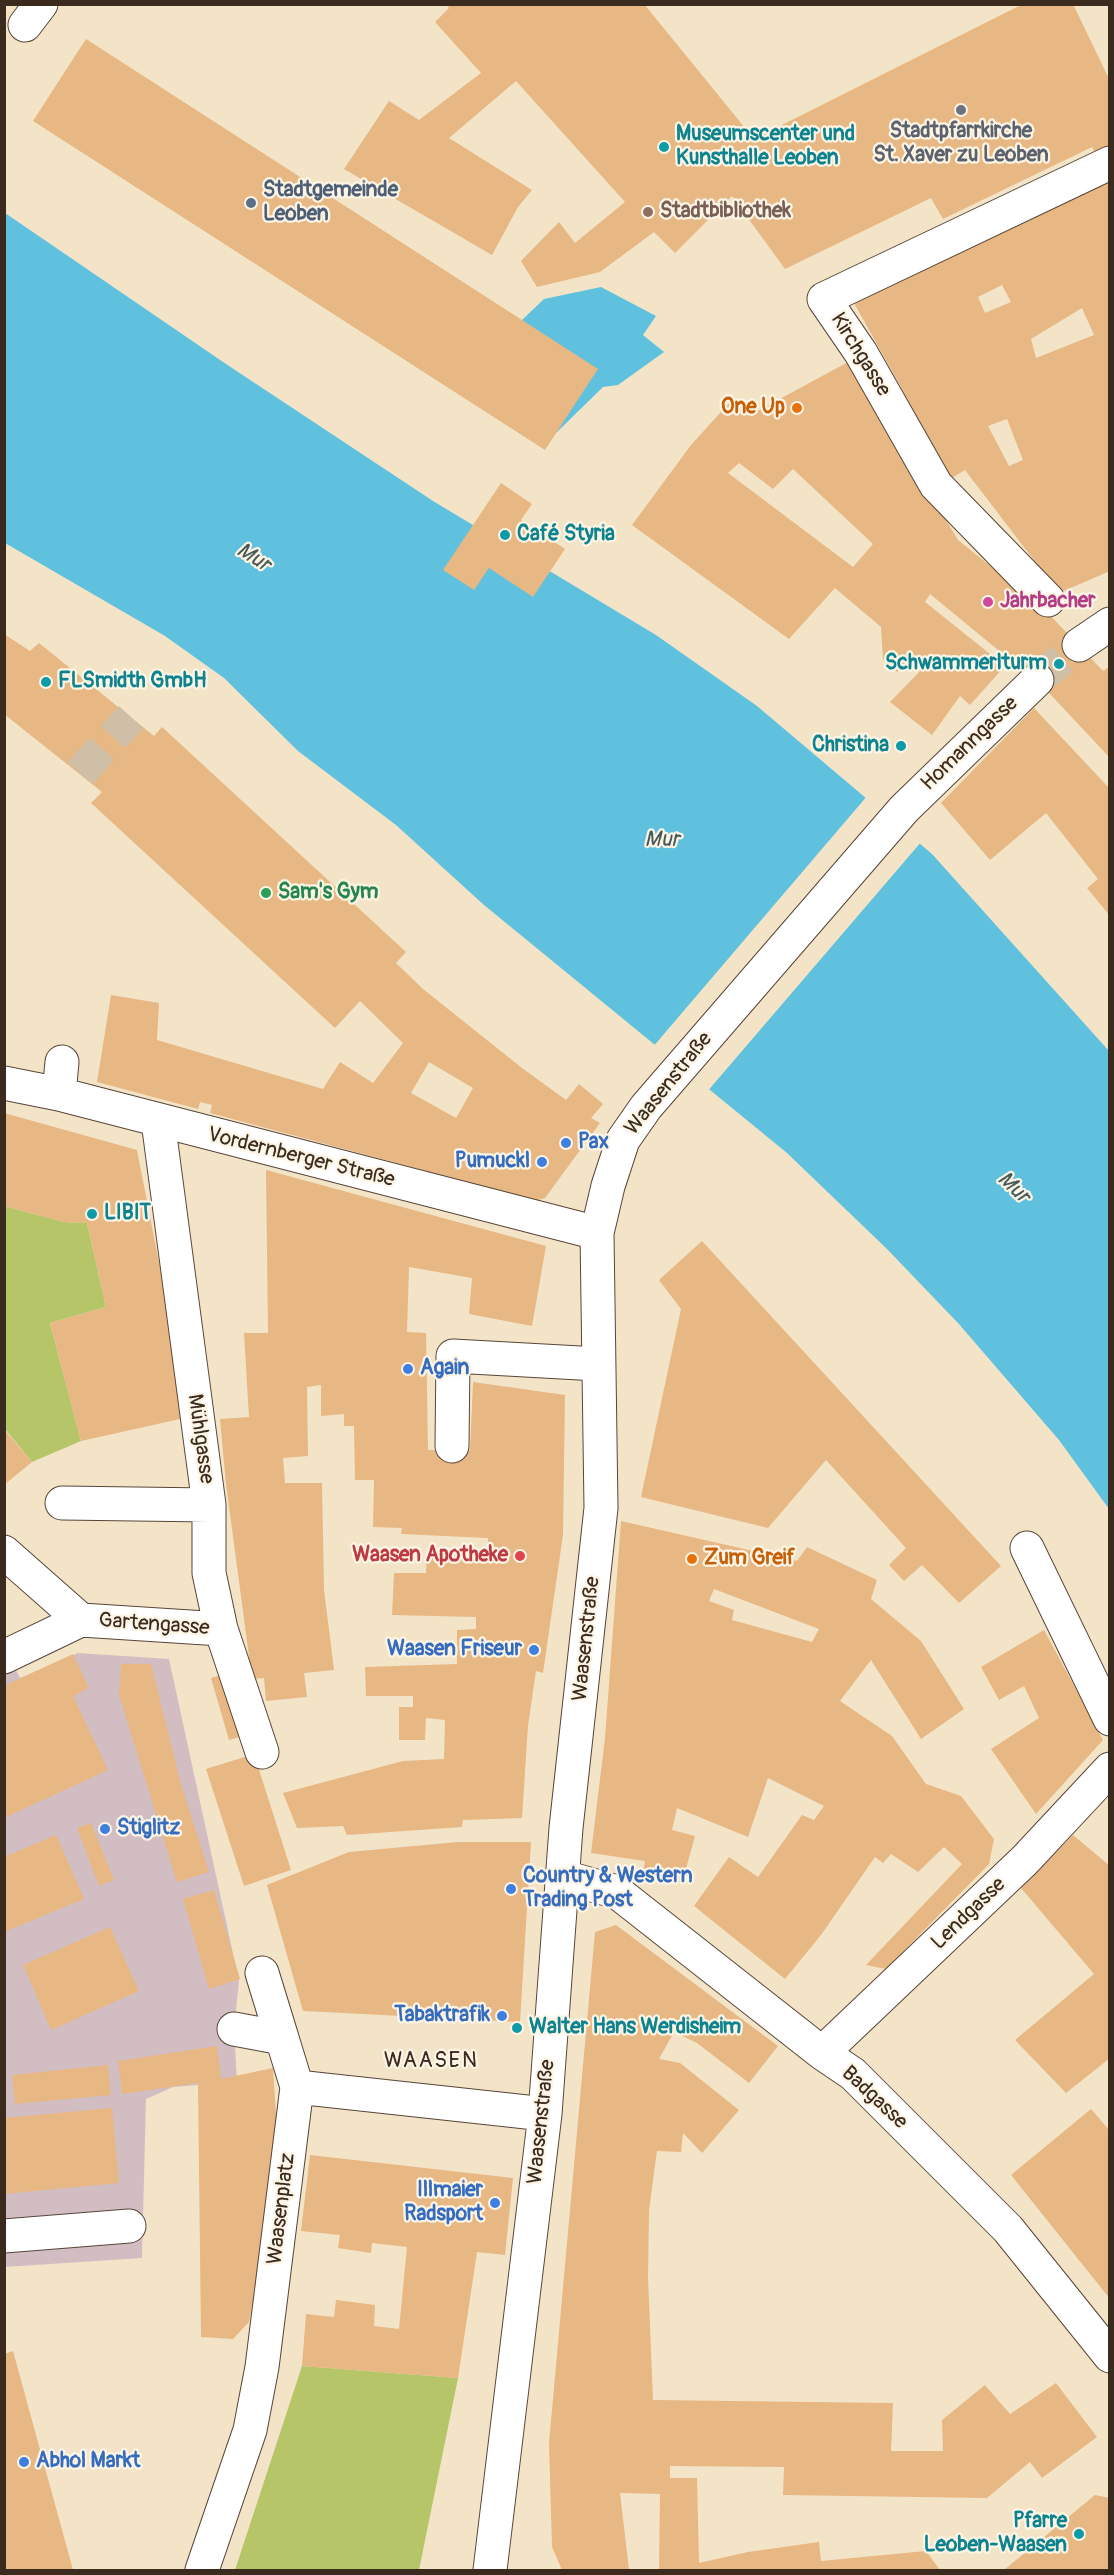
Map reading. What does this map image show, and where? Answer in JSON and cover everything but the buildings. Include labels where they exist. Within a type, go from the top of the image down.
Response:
[{"type":"street","name":"Kirchgasse","points":[[1048,600],[936,484],[861,353],[824,298],[1110,163]]},
{"type":"street","points":[[1079,645],[1110,624]]},
{"type":"street","name":"Homanngasse","points":[[904,809],[1037,680]]},
{"type":"street","name":"Waasenstraße","points":[[490,2571],[545,2114],[566,1828],[601,1508],[597,1233],[608,1186],[623,1140],[646,1107],[904,809]]},
{"type":"street","name":"Vordernberger Straße","points":[[4,1083],[60,1078],[158,1120],[597,1233]]},
{"type":"street","name":"Mühlgasse","points":[[158,1120],[209,1504],[209,1573],[221,1629],[262,1752]]},
{"type":"street","points":[[452,1446],[453,1356],[598,1364]]},
{"type":"street","points":[[62,1503],[209,1504]]},
{"type":"street","points":[[1027,1548],[1110,1719]]},
{"type":"street","name":"Gartengasse","points":[[4,1552],[81,1620],[221,1629]]},
{"type":"street","points":[[4,1657],[81,1620]]},
{"type":"street","name":"Lendgasse","points":[[822,2053],[1025,1860],[1110,1769]]},
{"type":"street","name":"Badgasse","points":[[564,1876],[616,1892],[822,2053],[853,2074],[1008,2229],[1110,2356]]},
{"type":"street","points":[[262,1973],[297,2087],[545,2114]]},
{"type":"street","points":[[234,2029],[282,2038]]},
{"type":"street","name":"Waasenplatz","points":[[202,2571],[252,2420],[262,2367],[297,2087]]},
{"type":"street","points":[[4,2236],[129,2226]]},
{"type":"shaded area","name":"Stiglitz","points":[[4,1648],[20,1678],[78,1653],[169,1659],[239,1981],[234,2029],[237,2082],[173,2087],[146,2099],[142,2258],[5,2267]]},
{"type":"green space","points":[[4,1206],[64,1222],[87,1223],[106,1307],[50,1323],[81,1441],[32,1462],[5,1429]]},
{"type":"green space","points":[[302,2366],[458,2378],[419,2570],[235,2570]]},
{"type":"water","name":"Mur","points":[[5,213],[226,364],[433,501],[656,635],[757,706],[932,854],[1109,1051],[1109,1509],[1059,1440],[958,1323],[887,1249],[787,1153],[484,905],[396,825],[298,751],[224,678],[165,636],[5,543]]},
{"type":"water","points":[[601,287],[656,316],[643,335],[664,352],[618,385],[603,387],[557,432],[522,320],[544,299]]},
{"type":"pier","points":[[868,795],[922,841],[706,1093],[652,1048]]},
{"type":"tunnel","points":[[1037,680],[1079,645]]},
{"type":"tunnel","points":[[80,773],[131,717]]},
{"type":"place","name":"Stadtpfarrkirche St. Xaver zu Leoben","points":[[961,110]]},
{"type":"place","name":"Museumscenter und Kunsthalle Leoben","points":[[664,147]]},
{"type":"place","name":"Stadtgemeinde Leoben","points":[[251,203]]},
{"type":"place","name":"Stadtbibliothek","points":[[648,212]]},
{"type":"place","name":"One Up","points":[[797,408]]},
{"type":"place","name":"Café Styria","points":[[505,535]]},
{"type":"place","name":"Jahrbacher","points":[[988,602]]},
{"type":"place","name":"Schwammerlturm","points":[[1059,664]]},
{"type":"place","name":"FLSmidth GmbH","points":[[46,682]]},
{"type":"place","name":"Christina","points":[[901,746]]},
{"type":"place","name":"Sam's Gym","points":[[266,893]]},
{"type":"place","name":"Pax","points":[[566,1143]]},
{"type":"place","name":"Pumuckl","points":[[542,1162]]},
{"type":"place","name":"LIBIT","points":[[92,1214]]},
{"type":"place","name":"Again","points":[[408,1369]]},
{"type":"place","name":"Waasen Apotheke","points":[[520,1556]]},
{"type":"place","name":"Zum Greif","points":[[692,1559]]},
{"type":"place","name":"Waasen Friseur","points":[[534,1650]]},
{"type":"place","name":"Stiglitz","points":[[105,1829]]},
{"type":"place","name":"Country & Western Trading Post","points":[[511,1889]]},
{"type":"place","name":"Tabaktrafik","points":[[502,2016]]},
{"type":"place","name":"Walter Hans Werdisheim","points":[[517,2028]]},
{"type":"place","name":"Illmaier Radsport","points":[[495,2203]]},
{"type":"place","name":"Abhol Markt","points":[[24,2462]]},
{"type":"place","name":"Pfarre Leoben-Waasen","points":[[1079,2534]]},
{"type":"district","name":"WAASEN","points":[[431,2061]]}]
